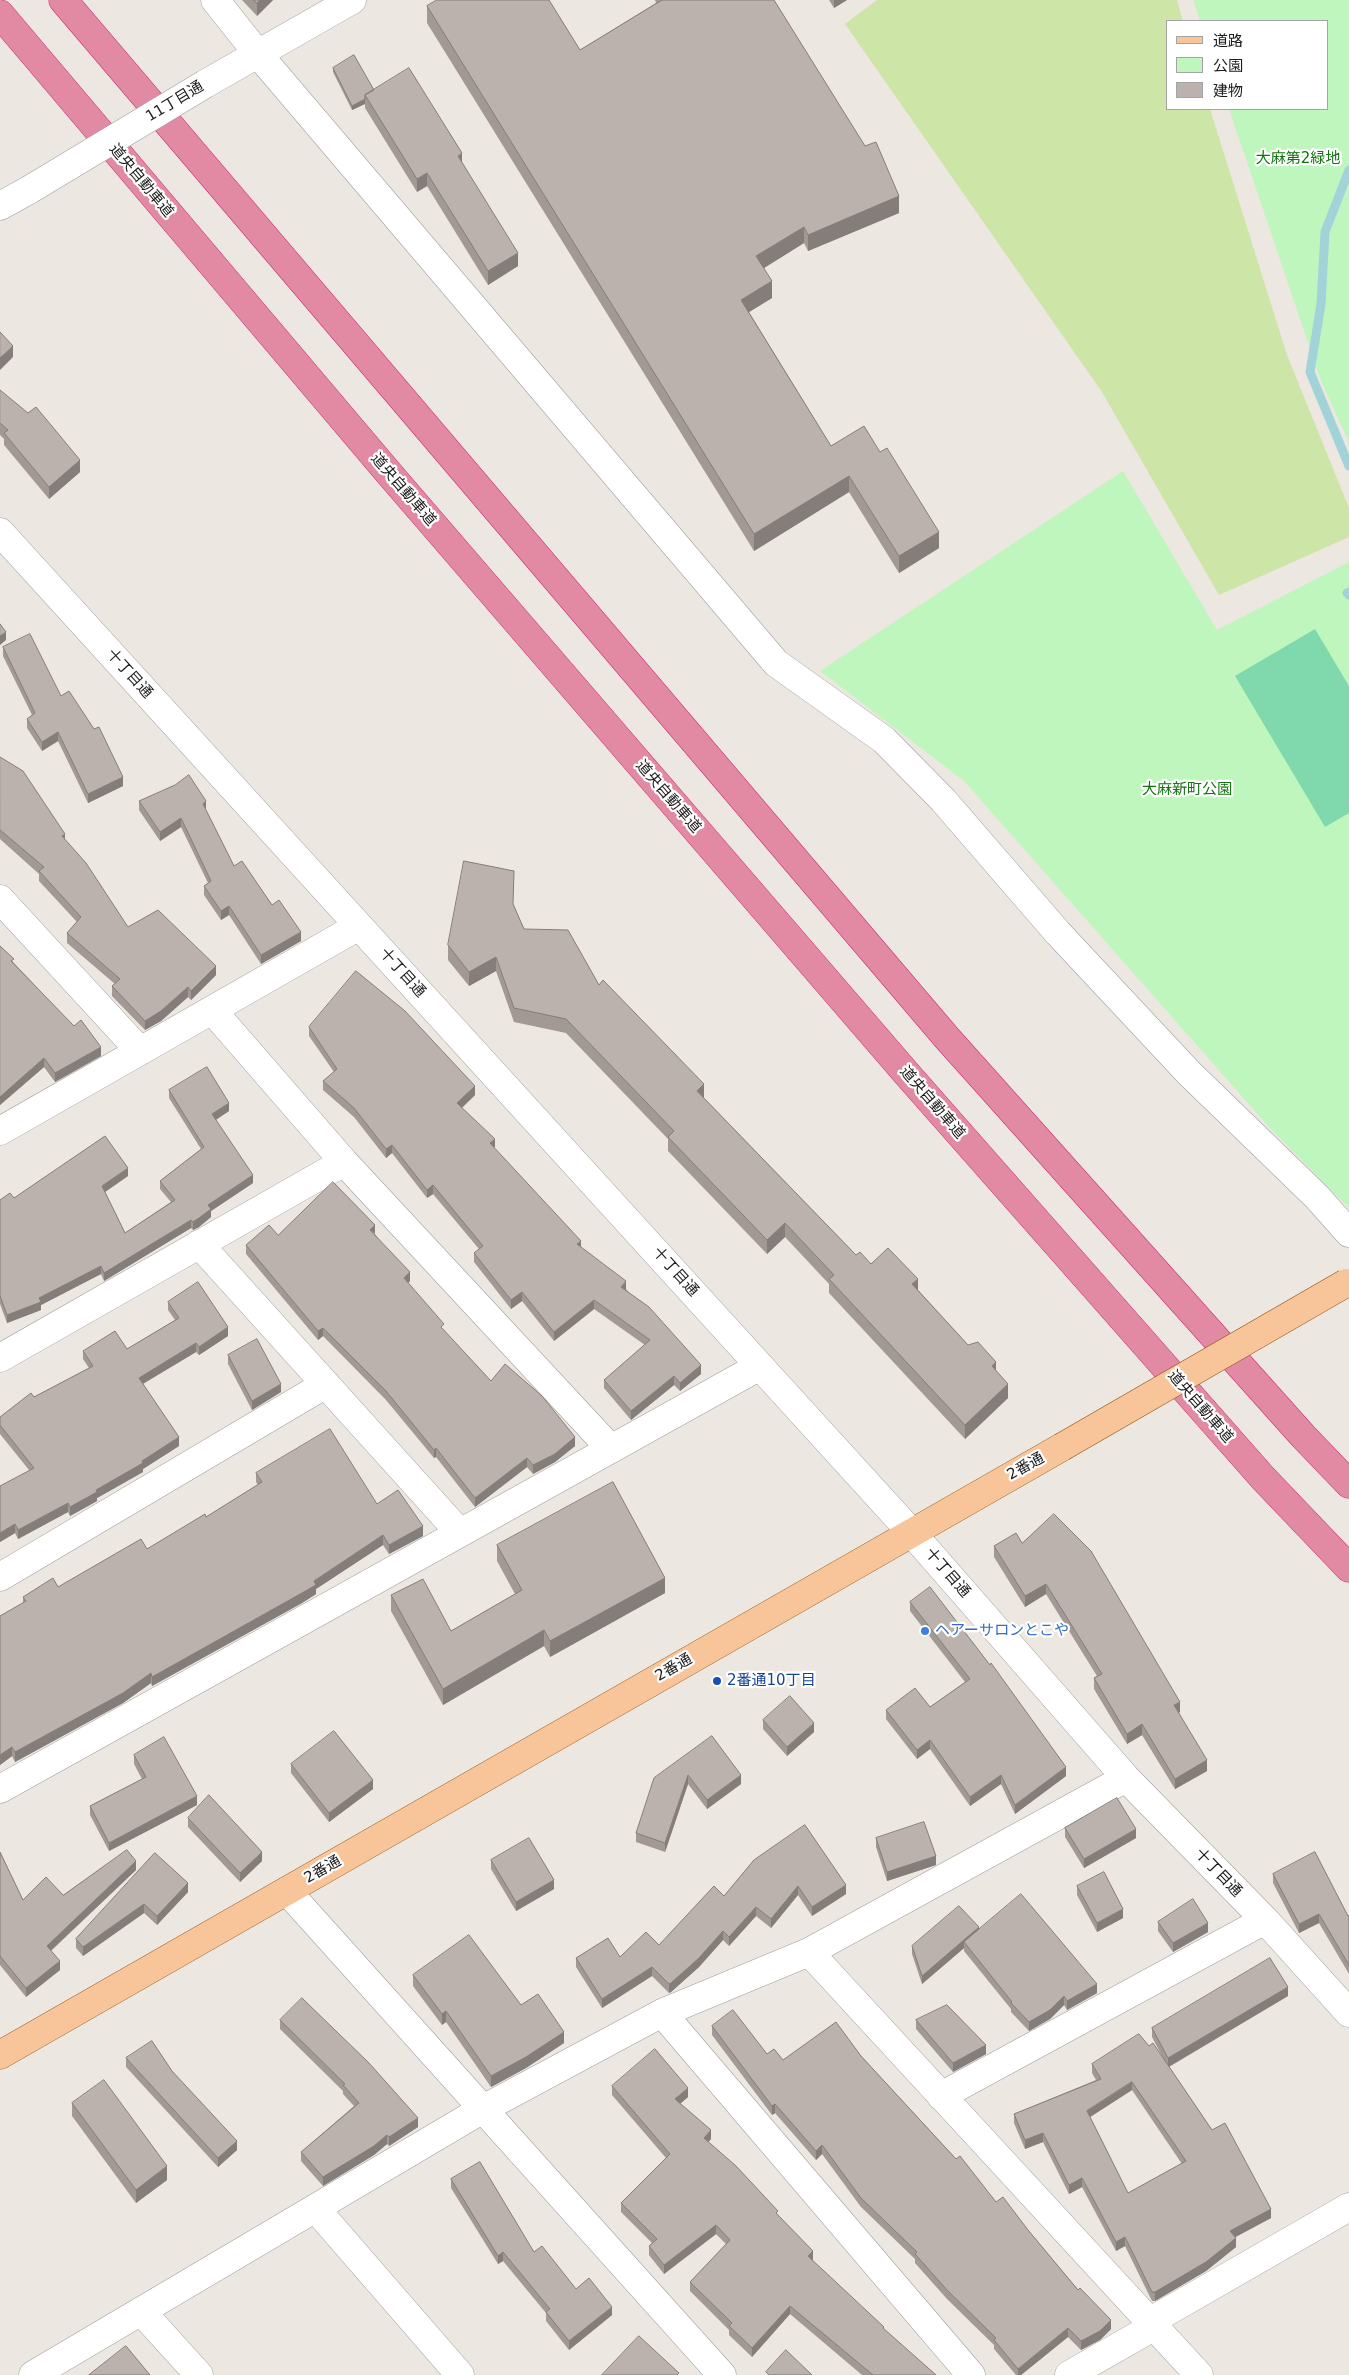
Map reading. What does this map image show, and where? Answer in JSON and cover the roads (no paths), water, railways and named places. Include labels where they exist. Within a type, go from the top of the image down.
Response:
[{"type":"highway","points":[[63,0],[947,1038],[1303,1436],[1349,1484]]},
{"type":"highway","name":"道央自動車道","points":[[0,14],[387,471],[913,1082],[1263,1478],[1349,1568]]},
{"type":"main road","name":"2番通","points":[[0,2055],[1348,1282]]},
{"type":"street","points":[[215,0],[258,54],[776,663],[884,740],[943,800],[1058,933],[1189,1073],[1317,1197],[1349,1233]]},
{"type":"street","name":"11丁目通","points":[[0,206],[352,0]]},
{"type":"street","name":"十丁目通","points":[[2,537],[911,1532],[1126,1778],[1265,1920],[1349,2013]]},
{"type":"street","points":[[0,899],[140,1051]]},
{"type":"street","points":[[0,1131],[359,926]]},
{"type":"street","points":[[212,1010],[344,1162],[611,1449]]},
{"type":"street","points":[[0,1358],[344,1162]]},
{"type":"street","points":[[199,1244],[460,1533]]},
{"type":"street","points":[[0,1789],[760,1366]]},
{"type":"street","points":[[0,1577],[326,1384]]},
{"type":"street","points":[[33,2375],[483,2110],[662,2013],[810,1952],[1126,1778]]},
{"type":"street","points":[[286,1891],[722,2375]]},
{"type":"street","points":[[941,2096],[1265,1920]]},
{"type":"street","points":[[810,1952],[1199,2375]]},
{"type":"street","points":[[662,2013],[971,2375]]},
{"type":"street","points":[[1068,2375],[1349,2207]]},
{"type":"street","points":[[316,2209],[460,2375]]},
{"type":"street","points":[[142,2311],[199,2375]]},
{"type":"waterway","points":[[1349,170],[1325,232],[1321,304],[1310,372],[1349,466]]},
{"type":"waterway","points":[[1349,592],[1347,593],[1349,595]]},
{"type":"place","name":"ヘアーサロンとこや","points":[[925,1631]]},
{"type":"place","name":"2番通10丁目","points":[[717,1681]]},
{"type":"park label","name":"大麻第2緑地","points":[[1298,159]]},
{"type":"park label","name":"大麻新町公園","points":[[1187,790]]}]
